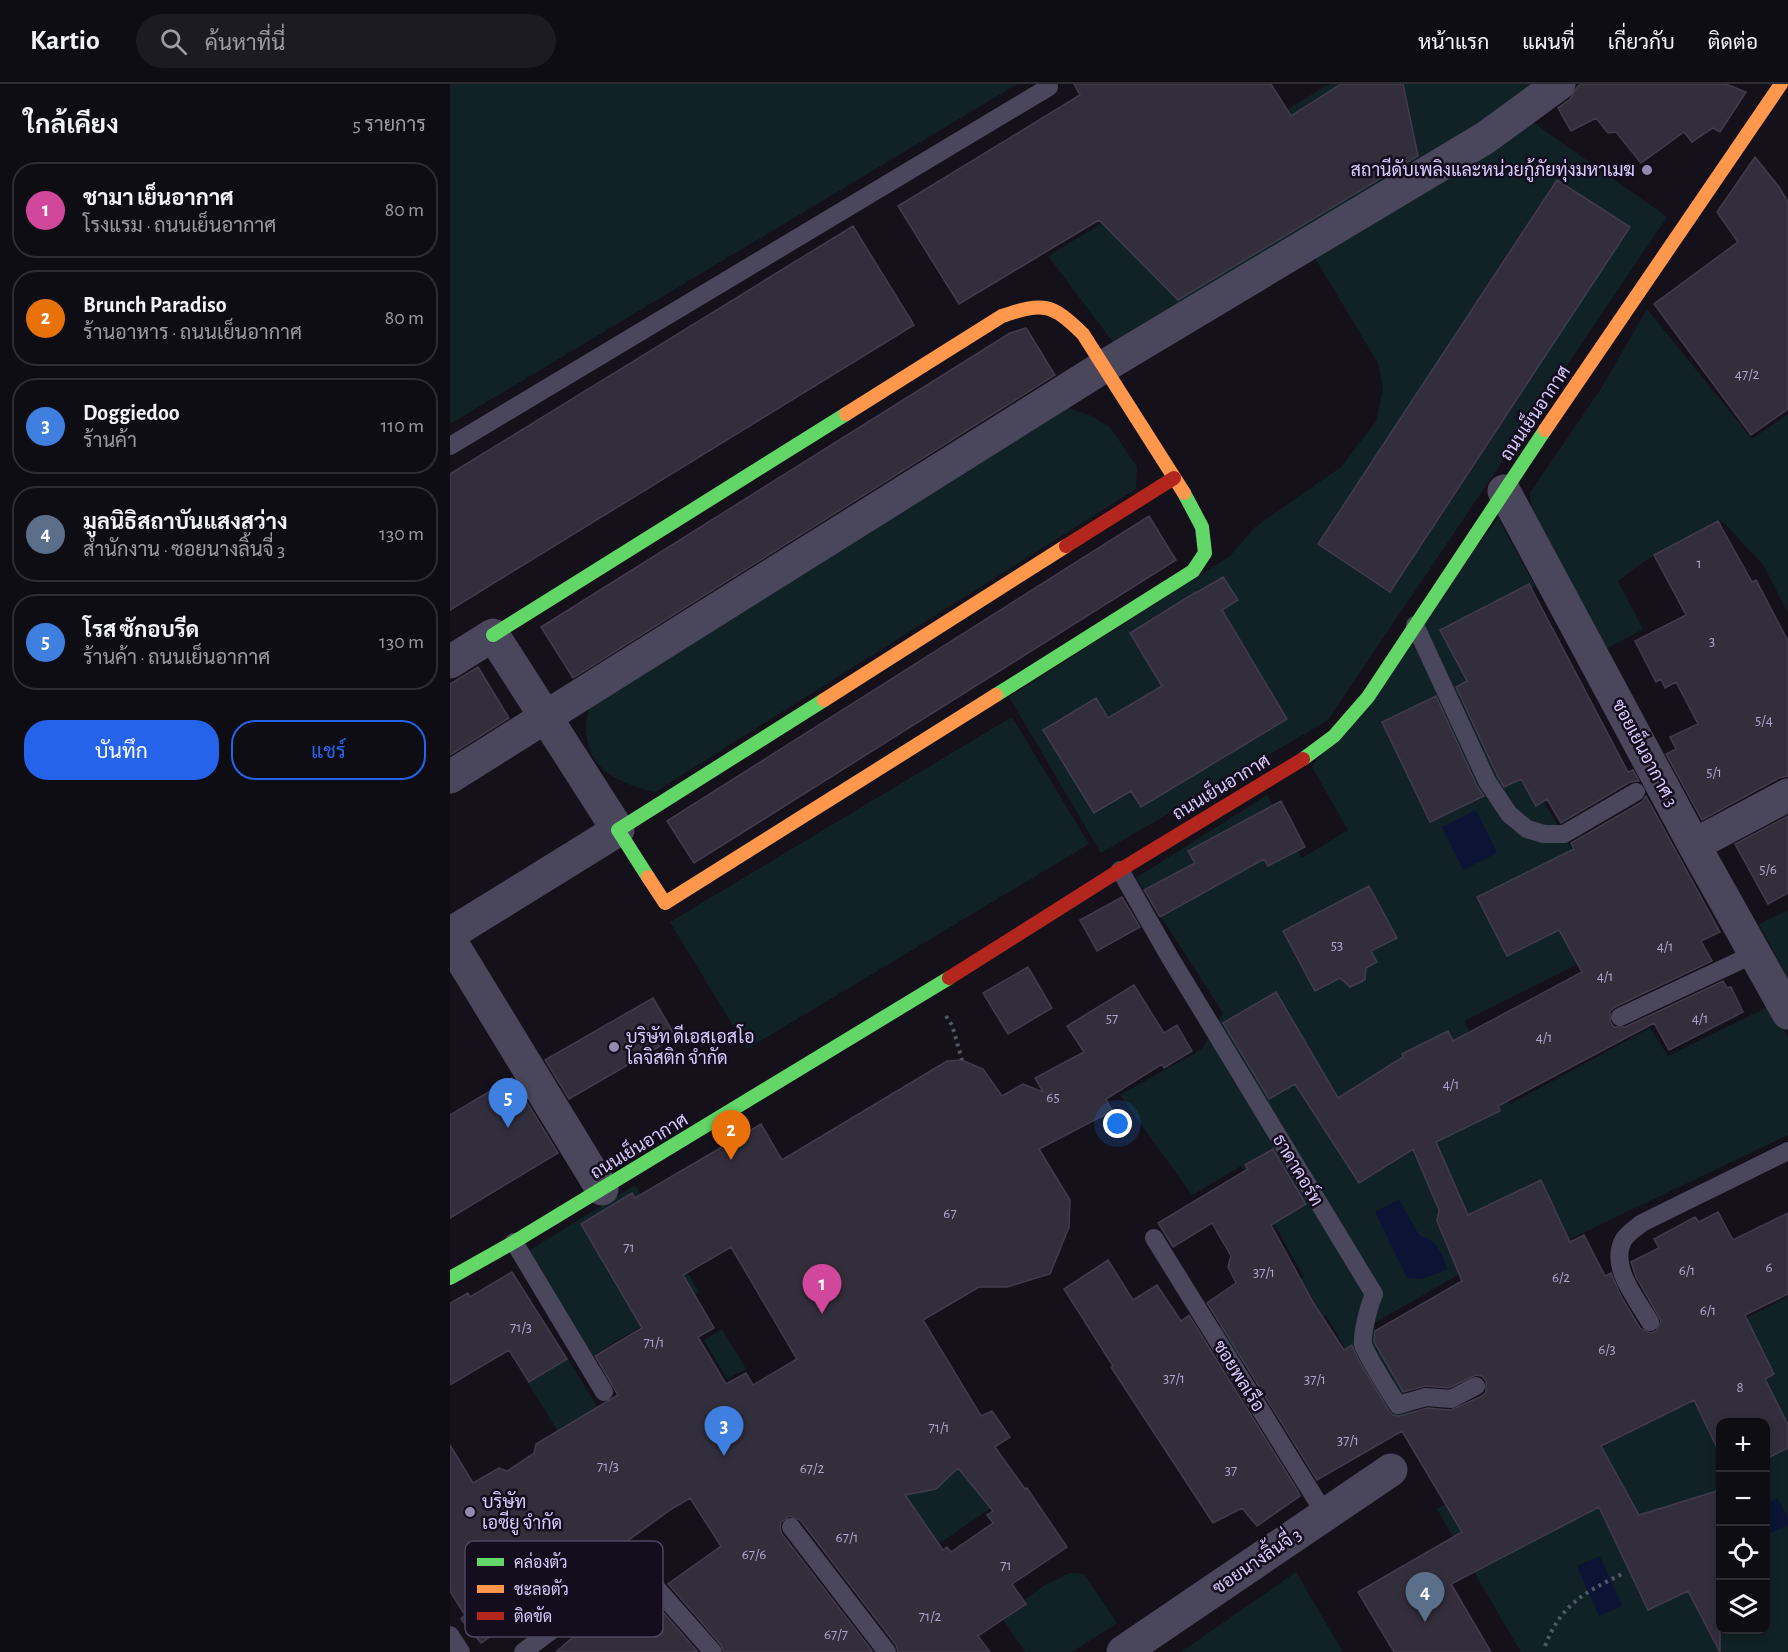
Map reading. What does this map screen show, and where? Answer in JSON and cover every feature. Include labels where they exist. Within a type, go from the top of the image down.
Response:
[{"type":"street","points":[[450,777],[1104,367],[1485,138],[1559,84]]},
{"type":"street","name":"ถนนเย็นอากาศ","points":[[450,1278],[514,1242],[931,990],[1120,870],[1301,760],[1334,736],[1368,697],[1504,491],[1781,84]]},
{"type":"street","points":[[450,662],[493,635],[1002,316],[1028,307],[1046,306],[1062,313],[1083,334],[1191,505],[1202,527],[1205,553],[1193,572],[664,903],[493,635]]},
{"type":"street","points":[[450,934],[1174,478]]},
{"type":"street","name":"ซอยเย็นอากาศ 3","points":[[1504,491],[1694,845],[1788,1014]]},
{"type":"street","points":[[1694,845],[1788,795]]},
{"type":"street","points":[[450,940],[602,1189]]},
{"type":"street","name":"ซอยนางลิ้นจี่ 3","points":[[1123,1652],[1391,1470]]},
{"type":"lane","points":[[450,446],[1050,85]]},
{"type":"lane","points":[[1415,626],[1487,781],[1509,814],[1527,829],[1544,834],[1564,834],[1636,792]]},
{"type":"lane","name":"ธาดาคอร์ท","points":[[1120,870],[1175,966],[1374,1294],[1368,1308],[1363,1345],[1389,1393],[1398,1405],[1426,1397],[1451,1399],[1476,1386]]},
{"type":"lane","points":[[1620,1017],[1754,954]]},
{"type":"lane","points":[[1650,1322],[1622,1274],[1619,1251],[1625,1237],[1642,1223],[1788,1151]]},
{"type":"lane","name":"ซอยพลเรือ","points":[[1154,1238],[1325,1514]]},
{"type":"lane","points":[[514,1242],[604,1392]]},
{"type":"lane","points":[[791,1527],[887,1652]]},
{"type":"lane","points":[[663,1595],[713,1652]]},
{"type":"lane","points":[[450,1635],[461,1652]]},
{"type":"lane","points":[[523,1652],[543,1637]]},
{"type":"path","points":[[931,990],[952,1025],[962,1060]]},
{"type":"path","points":[[1545,1646],[1561,1615],[1582,1596],[1623,1573]]},
{"type":"shaded area","points":[[450,84],[1017,84],[450,424]]},
{"type":"shaded area","points":[[1329,84],[1545,84],[1116,346],[1048,256]]},
{"type":"shaded area","points":[[1527,118],[1667,217],[1328,720],[1101,853],[1009,697],[1230,556],[1255,527],[1341,467],[1376,421],[1383,389],[1378,363],[1312,253]]},
{"type":"shaded area","points":[[1647,309],[1752,439],[1788,414],[1788,613],[1764,566],[1723,522],[1646,560],[1618,581],[1643,629],[1604,650],[1531,508],[1530,493],[1602,387]]},
{"type":"shaded area","points":[[1061,406],[1089,415],[1110,427],[1137,467],[1136,489],[655,792],[617,779],[598,764],[591,754],[587,741],[586,723],[591,702]]},
{"type":"shaded area","points":[[1498,518],[1535,586],[1458,633],[1537,790],[1626,940],[1464,1021],[1510,1104],[1650,1028],[1668,1056],[1769,1006],[1788,1037],[1788,1135],[1505,1270],[1496,1253],[1373,1324],[1415,1417],[1392,1431],[1326,1315],[1240,1368],[1218,1328],[1304,1277],[1241,1166],[1192,1195],[1120,1095],[1202,1049],[1223,1013],[1136,878],[1267,795],[1302,858],[1348,830],[1312,767]]},
{"type":"shaded area","points":[[1012,717],[1089,844],[747,1049],[670,922]]},
{"type":"shaded area","points":[[1788,910],[1788,979],[1759,924]]},
{"type":"shaded area","points":[[635,1185],[699,1292],[590,1357],[525,1253]]},
{"type":"shaded area","points":[[1788,1297],[1788,1652],[1521,1652],[1437,1509],[1590,1421],[1580,1401]]},
{"type":"shaded area","points":[[722,1329],[746,1369],[727,1379],[704,1340]]},
{"type":"shaded area","points":[[565,1354],[600,1411],[562,1438],[525,1378]]},
{"type":"shaded area","points":[[855,1399],[1010,1495],[896,1573]]},
{"type":"shaded area","points":[[1296,1572],[1343,1652],[1181,1652]]},
{"type":"shaded area","points":[[1070,1573],[1084,1574],[1117,1623],[1072,1652],[1025,1652],[1002,1618],[1043,1586]]},
{"type":"water","points":[[1476,810],[1497,853],[1463,870],[1442,827]]},
{"type":"water","points":[[1399,1199],[1419,1235],[1430,1240],[1438,1248],[1447,1270],[1421,1279],[1407,1278],[1375,1212]]},
{"type":"water","points":[[1778,1498],[1788,1519],[1788,1525],[1770,1533],[1770,1526],[1770,1502]]},
{"type":"water","points":[[1600,1556],[1622,1606],[1599,1616],[1577,1566]]},
{"type":"building","points":[[1074,84],[1271,84],[1291,116],[1341,84],[1403,84],[1418,156],[1178,300],[1099,220],[959,304],[898,206],[1080,95]]},
{"type":"building","points":[[1581,84],[1726,84],[1746,92],[1720,132],[1713,128],[1692,142],[1684,132],[1641,163],[1616,132],[1608,133],[1596,118],[1571,131],[1558,108],[1570,99]]},
{"type":"building","points":[[1755,157],[1788,202],[1788,409],[1751,435],[1654,304],[1738,242],[1717,212]]},
{"type":"building","points":[[1557,180],[1630,227],[1390,592],[1318,544]]},
{"type":"building","points":[[853,226],[914,325],[450,610],[450,474]]},
{"type":"building","points":[[1026,328],[1055,375],[573,678],[541,627],[1010,333]]},
{"type":"building","points":[[1149,516],[1176,560],[694,863],[667,821]]},
{"type":"building","points":[[1718,521],[1752,582],[1756,580],[1788,641],[1788,776],[1779,778],[1702,820],[1666,754],[1676,749],[1670,737],[1698,724],[1676,682],[1665,688],[1661,679],[1656,682],[1635,641],[1686,615],[1654,555]]},
{"type":"building","points":[[1223,577],[1238,600],[1222,610],[1287,719],[1141,807],[1131,791],[1094,813],[1043,730],[1096,698],[1108,718],[1162,686],[1130,633]]},
{"type":"building","points":[[1529,584],[1628,772],[1633,770],[1639,781],[1630,782],[1561,823],[1547,799],[1536,806],[1521,779],[1504,787],[1456,687],[1467,681],[1440,630]]},
{"type":"building","points":[[478,667],[509,718],[450,755],[450,684]]},
{"type":"building","points":[[1436,696],[1477,786],[1484,796],[1430,822],[1382,722]]},
{"type":"building","points":[[1646,796],[1720,932],[1701,941],[1712,961],[1615,1007],[1610,1011],[1610,1021],[1614,1027],[1625,1027],[1723,981],[1727,988],[1731,987],[1743,1012],[1669,1050],[1654,1023],[1498,1106],[1500,1111],[1436,1142],[1468,1215],[1541,1180],[1570,1242],[1584,1235],[1605,1276],[1611,1273],[1622,1298],[1640,1328],[1650,1333],[1656,1331],[1661,1321],[1636,1277],[1631,1262],[1659,1248],[1654,1239],[1695,1217],[1699,1222],[1718,1212],[1733,1240],[1788,1213],[1788,1294],[1745,1315],[1774,1374],[1765,1379],[1788,1425],[1788,1448],[1770,1457],[1770,1418],[1716,1418],[1716,1446],[1694,1400],[1601,1446],[1639,1515],[1716,1491],[1716,1634],[1720,1634],[1720,1652],[1688,1591],[1648,1610],[1599,1507],[1451,1584],[1491,1652],[1394,1652],[1358,1592],[1462,1532],[1402,1431],[1317,1480],[1207,1303],[1236,1283],[1228,1267],[1231,1256],[1212,1223],[1173,1247],[1158,1223],[1248,1169],[1245,1165],[1273,1149],[1306,1204],[1271,1225],[1314,1304],[1344,1350],[1352,1345],[1389,1411],[1393,1415],[1400,1416],[1427,1408],[1451,1410],[1482,1396],[1486,1392],[1486,1381],[1482,1376],[1476,1375],[1449,1388],[1426,1386],[1403,1392],[1374,1342],[1375,1331],[1462,1281],[1437,1221],[1439,1210],[1413,1149],[1359,1183],[1295,1084],[1269,1099],[1223,1023],[1276,992],[1338,1098],[1403,1057],[1402,1054],[1448,1031],[1453,1041],[1582,972],[1559,930],[1507,956],[1477,897],[1574,849],[1571,843],[1642,802]]},
{"type":"building","points":[[1281,801],[1305,847],[1268,866],[1264,859],[1160,917],[1144,890],[1195,863],[1188,851]]},
{"type":"building","points":[[1788,816],[1788,893],[1768,904],[1735,844]]},
{"type":"building","points":[[1369,886],[1397,938],[1371,951],[1377,962],[1366,968],[1365,980],[1350,987],[1340,978],[1315,991],[1283,931]]},
{"type":"building","points":[[1122,897],[1140,927],[1097,951],[1080,920]]},
{"type":"building","points":[[1028,967],[1052,1008],[1008,1034],[983,993]]},
{"type":"building","points":[[1134,985],[1164,1033],[1177,1025],[1192,1051],[1164,1068],[1162,1064],[1106,1099],[1112,1111],[1039,1149],[1070,1200],[1069,1227],[1050,1274],[1007,1287],[979,1287],[923,1320],[981,1416],[992,1411],[1010,1437],[995,1447],[1025,1489],[1027,1488],[1067,1547],[1012,1584],[1026,1604],[978,1636],[990,1652],[898,1652],[896,1645],[800,1520],[790,1516],[781,1522],[782,1534],[873,1652],[724,1652],[721,1645],[668,1584],[721,1546],[690,1498],[627,1541],[465,1541],[465,1615],[450,1591],[450,1445],[473,1483],[499,1468],[507,1471],[534,1453],[536,1444],[618,1395],[595,1356],[642,1328],[581,1224],[632,1193],[635,1198],[761,1124],[782,1160],[947,1061],[962,1060],[983,1069],[1002,1096],[1023,1084],[1043,1092],[1035,1078],[1084,1052],[1067,1026]],"holes":[[[731,1247],[797,1359],[753,1385],[746,1373],[726,1384],[698,1337],[714,1328],[683,1275]],[[958,1468],[993,1511],[987,1515],[993,1523],[951,1552],[947,1547],[943,1550],[905,1495],[936,1489]]]},
{"type":"building","name":"บริษัท ดีเอสเอสโอ โลจิสติก จำกัด","points":[[653,998],[676,1037],[569,1099],[545,1060]]},
{"type":"building","points":[[512,1078],[558,1153],[450,1218],[450,1115]]},
{"type":"building","points":[[1108,1260],[1133,1300],[1157,1285],[1181,1321],[1189,1315],[1298,1491],[1300,1496],[1257,1526],[1242,1508],[1213,1523],[1111,1367],[1113,1366],[1064,1289]]},
{"type":"building","points":[[512,1272],[567,1359],[529,1382],[509,1350],[450,1385],[450,1303],[468,1293],[470,1297]]},
{"type":"building","points":[[663,1612],[698,1652],[556,1652],[573,1637],[663,1637]]},
{"type":"building","points":[[476,1637],[489,1637],[481,1643]]},
{"type":"traffic: fast","points":[[493,635],[846,414]]},
{"type":"traffic: fast","points":[[1303,759],[1334,736],[1368,697],[1545,430]]},
{"type":"traffic: fast","points":[[996,695],[1193,571],[1205,553],[1202,527],[1184,493]]},
{"type":"traffic: fast","points":[[648,877],[618,830],[824,700]]},
{"type":"traffic: fast","points":[[450,1278],[514,1242],[949,978]]},
{"type":"traffic: slow","points":[[1545,430],[1781,84]]},
{"type":"traffic: slow","points":[[846,414],[1002,316],[1038,307],[1046,308],[1063,316],[1083,334],[1184,493]]},
{"type":"traffic: slow","points":[[824,700],[1066,546]]},
{"type":"traffic: slow","points":[[648,877],[665,903],[996,695]]},
{"type":"traffic: jam","points":[[1066,546],[1174,478]]},
{"type":"traffic: jam","points":[[949,978],[1120,870],[1303,759]]},
{"type":"place","name":"สถานีดับเพลิงและหน่วยกู้ภัยทุ่งมหาเมฆ","points":[[1647,170]]},
{"type":"place","name":"บริษัท ดีเอสเอสโอ โลจิสติก จำกัด","points":[[614,1047]]},
{"type":"place","name":"โรส ซักอบรีด","points":[[508,1128]]},
{"type":"place","name":"Brunch Paradiso","points":[[731,1160]]},
{"type":"place","name":"ชามา เย็นอากาศ","points":[[822,1314]]},
{"type":"place","name":"Doggiedoo","points":[[724,1456]]},
{"type":"place","name":"บริษัท เอซียู จำกัด","points":[[470,1512]]},
{"type":"place","name":"มูลนิธิสถาบันแสงสว่าง","points":[[1425,1622]]}]
